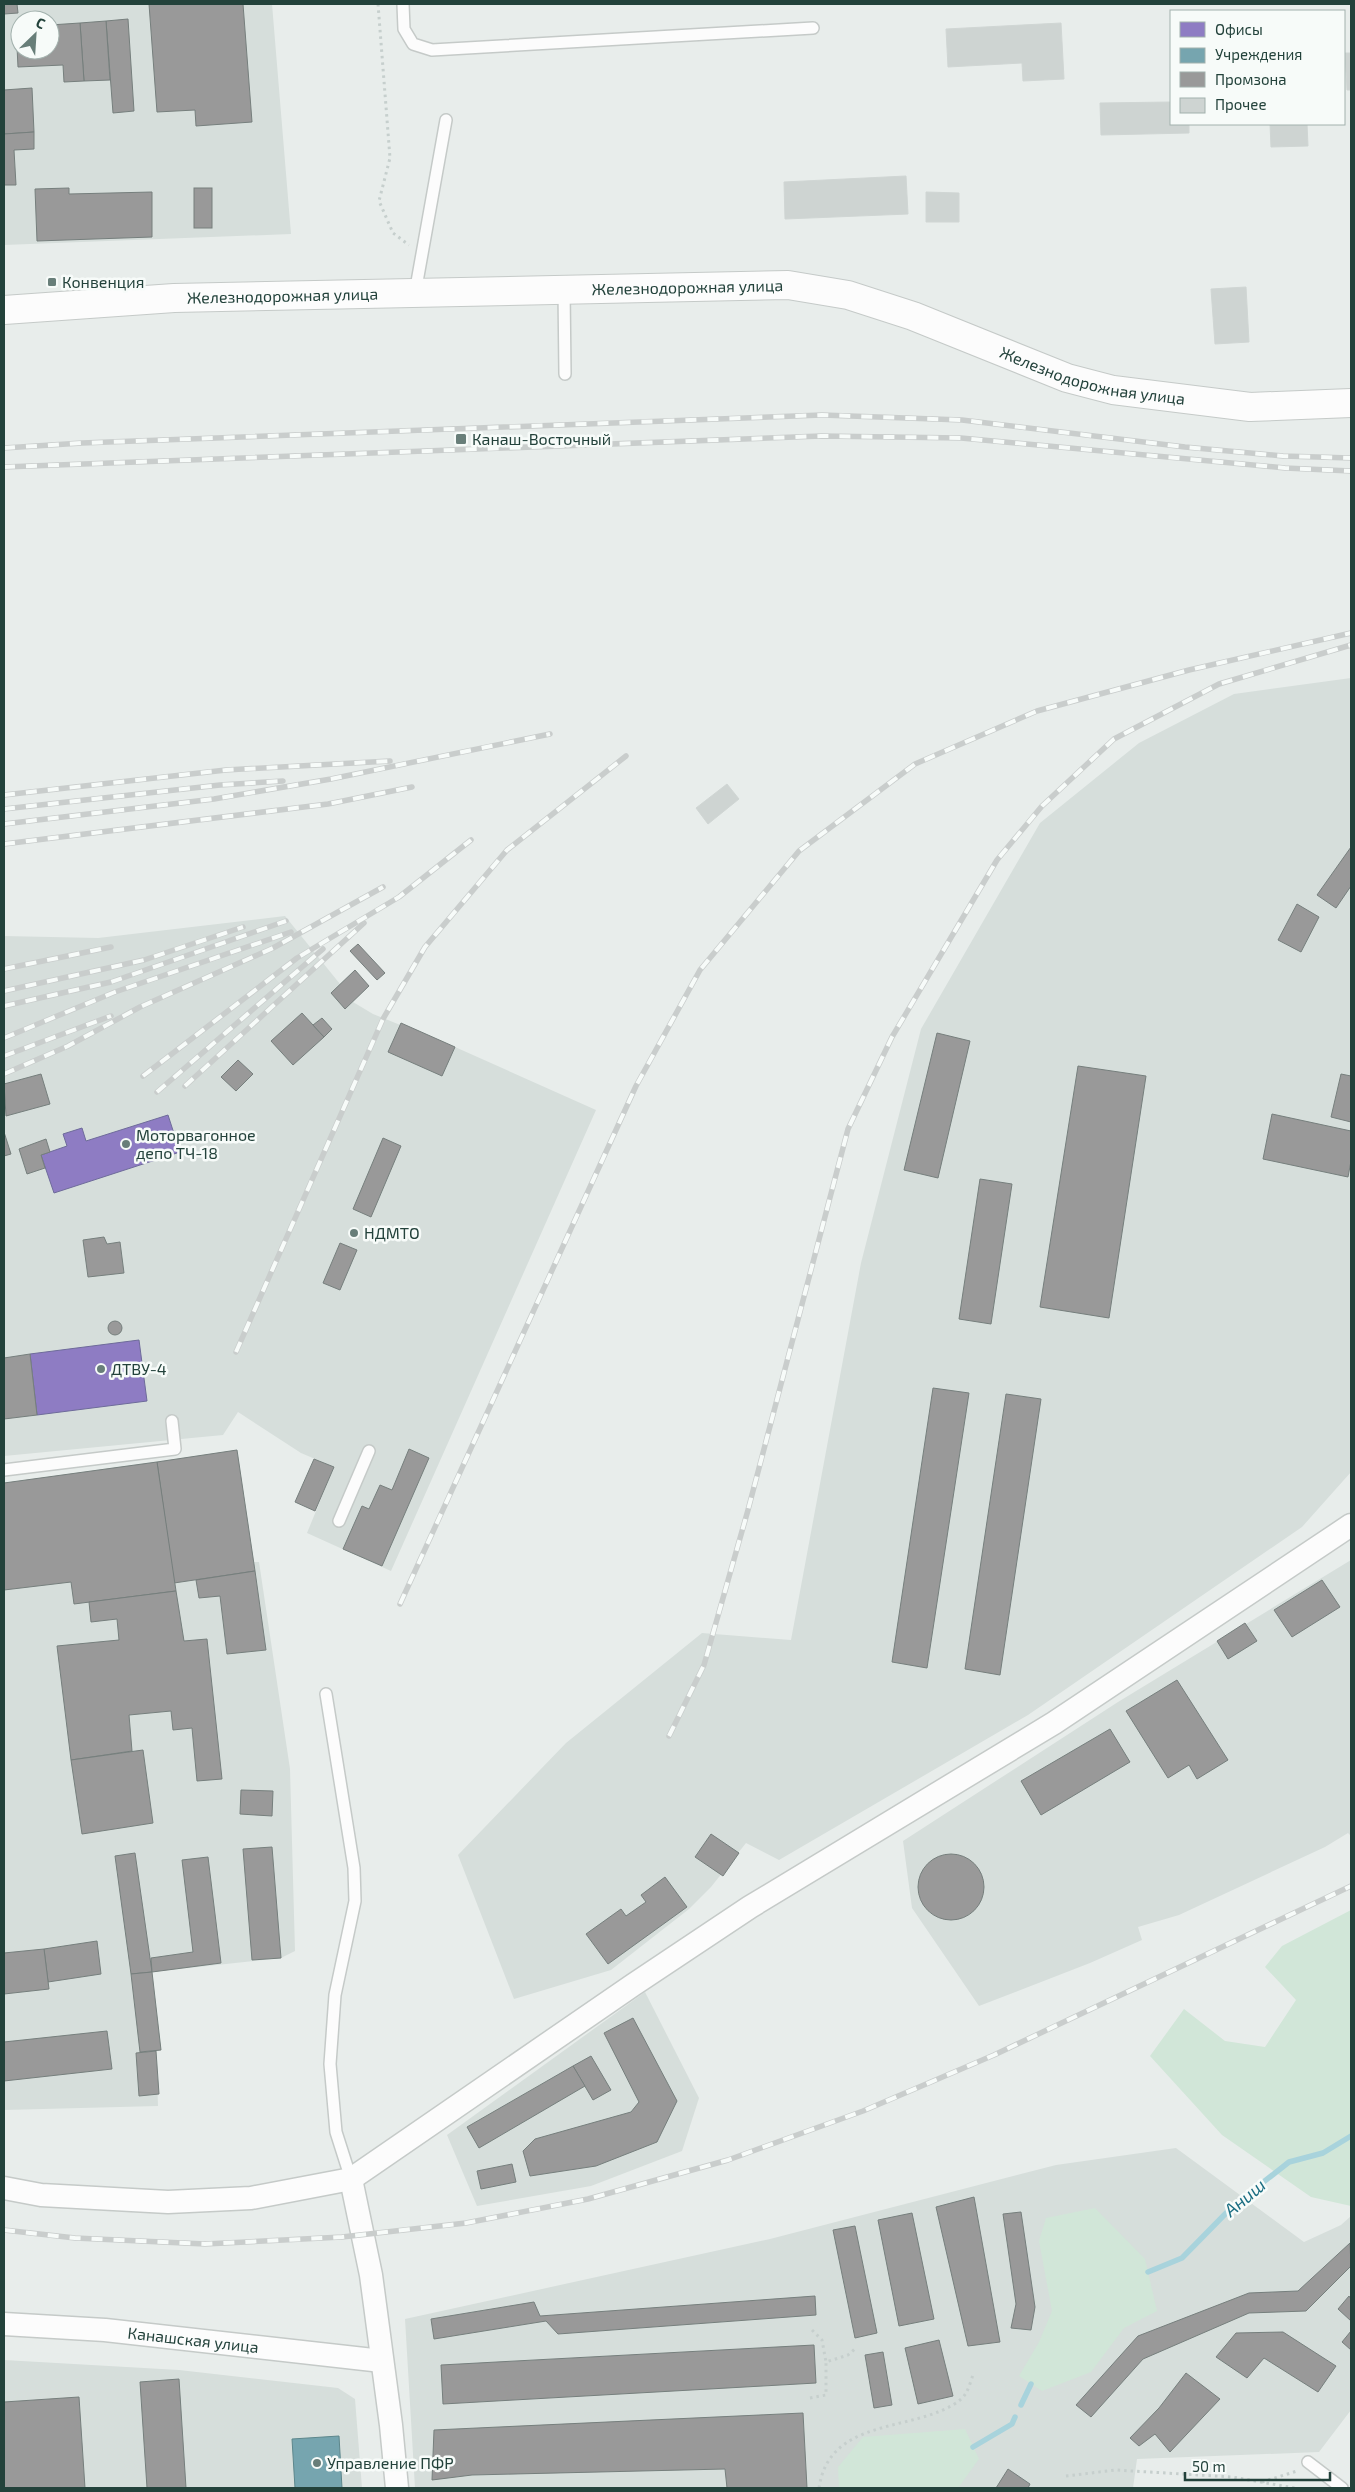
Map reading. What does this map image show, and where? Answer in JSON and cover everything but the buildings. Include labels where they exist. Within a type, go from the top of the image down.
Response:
[{"type":"street","name":"Железнодорожная улица","points":[[4,310],[174,298],[788,285],[848,295],[876,304],[913,316],[1067,378],[1113,390],[1250,407],[1351,403]]},
{"type":"street","points":[[4,2188],[41,2195],[168,2202],[251,2198],[351,2179],[625,1990],[750,1907],[1054,1723],[1351,1525]]},
{"type":"street","points":[[351,2179],[371,2275],[396,2488]]},
{"type":"street","name":"Канашская улица","points":[[4,2324],[105,2330],[382,2361]]},
{"type":"lane","points":[[403,4],[404,30],[413,44],[432,50],[813,28]]},
{"type":"lane","points":[[415,294],[446,120]]},
{"type":"lane","points":[[564,290],[565,374]]},
{"type":"lane","points":[[4,1470],[175,1448],[172,1421]]},
{"type":"lane","points":[[338,1521],[369,1451]]},
{"type":"lane","points":[[326,1694],[354,1868],[355,1901],[335,1995],[330,2064],[336,2132],[351,2179]]},
{"type":"lane","points":[[1308,2462],[1342,2488]]},
{"type":"path","points":[[378,4],[390,158],[379,201],[393,234],[422,254]]},
{"type":"path","points":[[810,2398],[826,2395],[826,2362],[822,2340],[812,2330]]},
{"type":"path","points":[[826,2362],[848,2355],[857,2347]]},
{"type":"path","points":[[819,2488],[826,2463],[852,2438],[872,2430],[918,2420],[950,2407],[966,2394],[972,2375]]},
{"type":"path","points":[[1259,2482],[1293,2473],[1308,2462]]},
{"type":"path","points":[[1066,2476],[1116,2470],[1232,2478],[1295,2488]]},
{"type":"shaded area","points":[[4,4],[272,4],[291,234],[4,245]]},
{"type":"shaded area","points":[[1351,678],[1351,1472],[1302,1527],[1028,1715],[779,1860],[746,1843],[711,1887],[689,1909],[611,1970],[514,1999],[458,1855],[566,1743],[702,1633],[791,1640],[861,1263],[921,1029],[1040,823],[1139,743],[1234,694]]},
{"type":"shaded area","points":[[285,916],[340,984],[355,970],[369,986],[353,1002],[373,1014],[455,1047],[596,1110],[391,1571],[307,1533],[334,1467],[301,1453],[238,1412],[223,1435],[4,1456],[4,936],[98,938]]},
{"type":"shaded area","points":[[237,1450],[254,1562],[259,1562],[290,1769],[295,1951],[281,1958],[152,1972],[161,2050],[156,2051],[158,2106],[4,2110],[4,1483]]},
{"type":"shaded area","points":[[1351,1560],[1351,1836],[1348,1833],[1325,1847],[1179,1915],[1138,1927],[1142,1940],[1090,1963],[979,2006],[912,1908],[903,1841],[1118,1702]]},
{"type":"shaded area","points":[[645,1992],[699,2098],[682,2151],[591,2186],[477,2206],[447,2135]]},
{"type":"shaded area","points":[[1176,2148],[1304,2242],[1341,2225],[1351,2216],[1351,2410],[1319,2452],[1137,2459],[1133,2488],[415,2488],[405,2319],[770,2239],[1056,2165]]},
{"type":"shaded area","points":[[4,2360],[179,2370],[338,2388],[355,2399],[362,2488],[4,2488]]},
{"type":"green space","points":[[1351,1910],[1351,2206],[1311,2197],[1222,2135],[1150,2056],[1184,2009],[1225,2041],[1265,2047],[1296,2000],[1265,1967],[1282,1946]]},
{"type":"green space","points":[[1095,2208],[1145,2259],[1157,2311],[1124,2328],[1091,2372],[1042,2391],[1019,2376],[1039,2342],[1052,2311],[1039,2241],[1046,2218]]},
{"type":"green space","points":[[965,2429],[979,2459],[958,2488],[839,2488],[838,2467],[863,2437]]},
{"type":"waterway","name":"Аниш","points":[[1148,2272],[1182,2258],[1233,2206],[1289,2162],[1323,2153],[1351,2136]]},
{"type":"waterway","name":"Аниш","points":[[1021,2405],[1031,2384]]},
{"type":"waterway","name":"Аниш","points":[[973,2447],[1012,2424],[1015,2417]]},
{"type":"railway","points":[[4,448],[82,443],[822,415],[962,420],[1185,447],[1283,456],[1351,458]]},
{"type":"railway","points":[[4,467],[821,436],[961,438],[1285,468],[1351,471]]},
{"type":"railway","points":[[400,1604],[636,1086],[700,970],[799,851],[915,764],[1037,711],[1189,670],[1351,633]]},
{"type":"railway","points":[[669,1736],[704,1665],[748,1510],[848,1129],[892,1037],[997,860],[1042,806],[1114,739],[1219,684],[1351,645]]},
{"type":"railway","points":[[4,824],[214,799],[331,779],[550,734]]},
{"type":"railway","points":[[236,1352],[383,1019],[425,947],[507,850],[626,756]]},
{"type":"railway","points":[[4,795],[226,770],[390,761]]},
{"type":"railway","points":[[4,809],[220,785],[283,781]]},
{"type":"railway","points":[[4,844],[328,804],[412,787]]},
{"type":"railway","points":[[143,1076],[297,958],[399,897],[471,840]]},
{"type":"railway","points":[[4,1074],[68,1046],[140,1007],[273,948],[383,887]]},
{"type":"railway","points":[[4,1006],[111,982],[286,921]]},
{"type":"railway","points":[[185,1086],[364,923]]},
{"type":"railway","points":[[4,991],[144,960],[243,927]]},
{"type":"railway","points":[[4,1038],[115,992],[291,932]]},
{"type":"railway","points":[[4,969],[111,947]]},
{"type":"railway","points":[[157,1092],[323,949]]},
{"type":"railway","points":[[4,1056],[111,1016]]},
{"type":"railway","points":[[4,2230],[75,2238],[205,2244],[342,2237],[466,2223],[588,2199],[728,2160],[863,2111],[994,2055],[1351,1886]]},
{"type":"place","name":"Конвенция","points":[[52,282]]},
{"type":"place","name":"Канаш-Восточный","points":[[461,439]]},
{"type":"place","name":"Моторвагонное депо ТЧ-18","points":[[126,1144]]},
{"type":"place","name":"НДМТО","points":[[354,1233]]},
{"type":"place","name":"ДТВУ-4","points":[[101,1369]]},
{"type":"place","name":"Управление ПФР","points":[[317,2463]]}]
